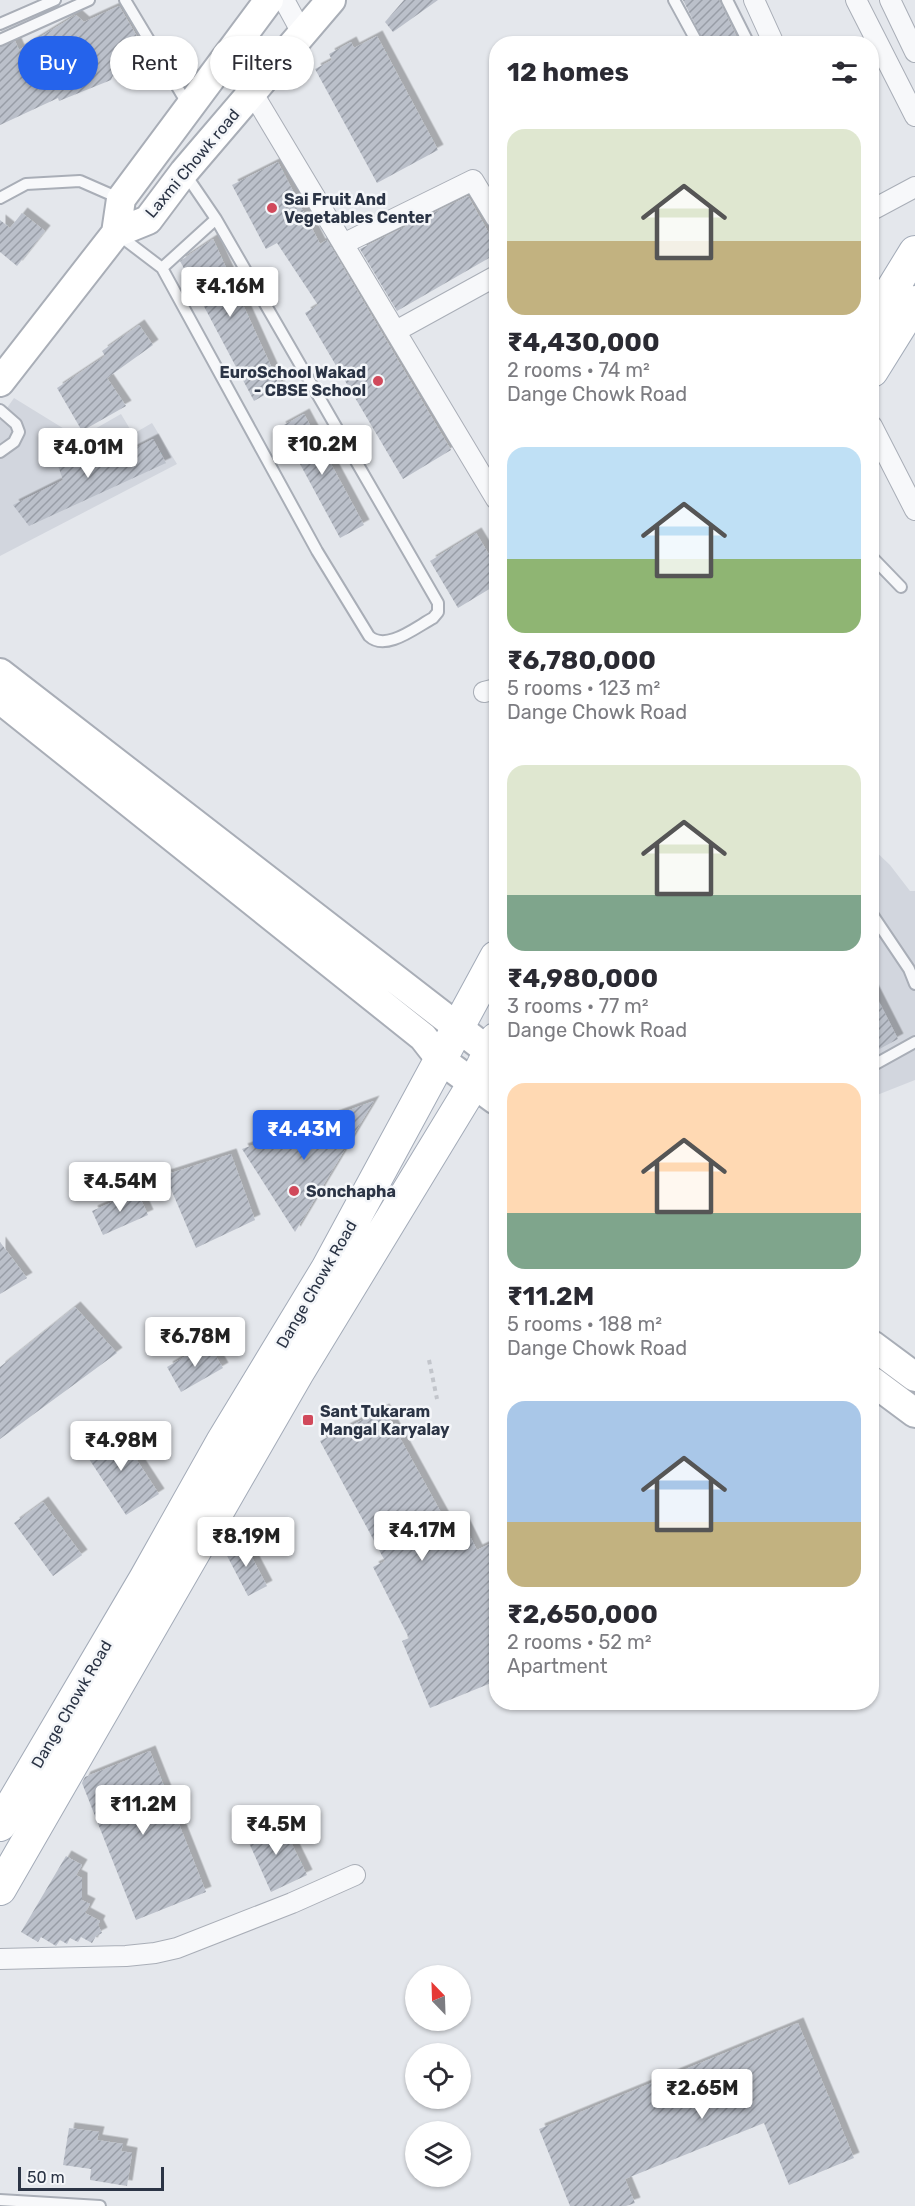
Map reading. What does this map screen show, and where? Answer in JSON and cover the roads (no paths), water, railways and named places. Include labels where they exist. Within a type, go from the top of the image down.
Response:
[{"type":"main road","name":"Laxmi Chowk road","points":[[242,36],[269,0]]},
{"type":"main road","name":"Laxmi Chowk road","points":[[0,382],[117,233],[148,220],[184,172],[331,0]]},
{"type":"main road","name":"Laxmi Chowk road","points":[[117,233],[121,199],[210,79]]},
{"type":"main road","points":[[879,310],[915,252]]},
{"type":"main road","points":[[879,360],[914,308]]},
{"type":"main road","points":[[0,673],[459,1028],[489,1046]]},
{"type":"main road","points":[[0,699],[423,1037],[441,1060],[485,1091]]},
{"type":"main road","name":"Dange Chowk Road","points":[[0,1825],[145,1579],[222,1442],[327,1269],[489,970]]},
{"type":"main road","name":"Dange Chowk Road","points":[[0,1889],[297,1374],[485,1091],[489,1072]]},
{"type":"main road","points":[[879,1350],[915,1377]]},
{"type":"main road","points":[[879,1386],[915,1413]]},
{"type":"main road","points":[[145,1579],[173,1592]]},
{"type":"street","points":[[284,0],[302,33]]},
{"type":"street","points":[[754,0],[770,36]]},
{"type":"street","points":[[856,0],[874,36]]},
{"type":"street","points":[[890,0],[915,52]]},
{"type":"street","points":[[879,45],[915,116]]},
{"type":"street","points":[[252,92],[489,487]]},
{"type":"street","points":[[343,244],[473,180],[489,206]]},
{"type":"street","points":[[879,206],[915,187]]},
{"type":"street","points":[[396,331],[489,280]]},
{"type":"street","points":[[879,440],[915,510]]},
{"type":"street","points":[[0,1959],[105,1957],[155,1953],[177,1947],[292,1903],[355,1875]]},
{"type":"lane","points":[[0,24],[55,0]]},
{"type":"lane","points":[[0,40],[89,0]]},
{"type":"lane","points":[[125,0],[189,107]]},
{"type":"lane","points":[[674,0],[694,36]]},
{"type":"lane","points":[[727,0],[745,36]]},
{"type":"lane","points":[[117,233],[162,268],[317,551],[369,636],[374,641],[391,641],[433,618],[438,612],[438,603],[216,219],[184,172]]},
{"type":"lane","points":[[0,198],[26,184],[80,181],[121,199]]},
{"type":"lane","points":[[162,268],[216,219]]},
{"type":"lane","points":[[0,410],[16,424],[19,432],[15,442],[0,452]]},
{"type":"lane","points":[[879,564],[901,587]]},
{"type":"lane","points":[[879,924],[909,969],[915,984]]},
{"type":"lane","points":[[879,1062],[915,1042]]},
{"type":"lane","points":[[0,2200],[100,2206]]},
{"type":"place","name":"Sai Fruit And Vegetables Center","points":[[272,208]]},
{"type":"place","name":"EuroSchool Wakad - CBSE School","points":[[378,381]]},
{"type":"place","name":"Sonchapha","points":[[294,1191]]},
{"type":"place","name":"Sant Tukaram Mangal Karyalay","points":[[308,1420]]}]
